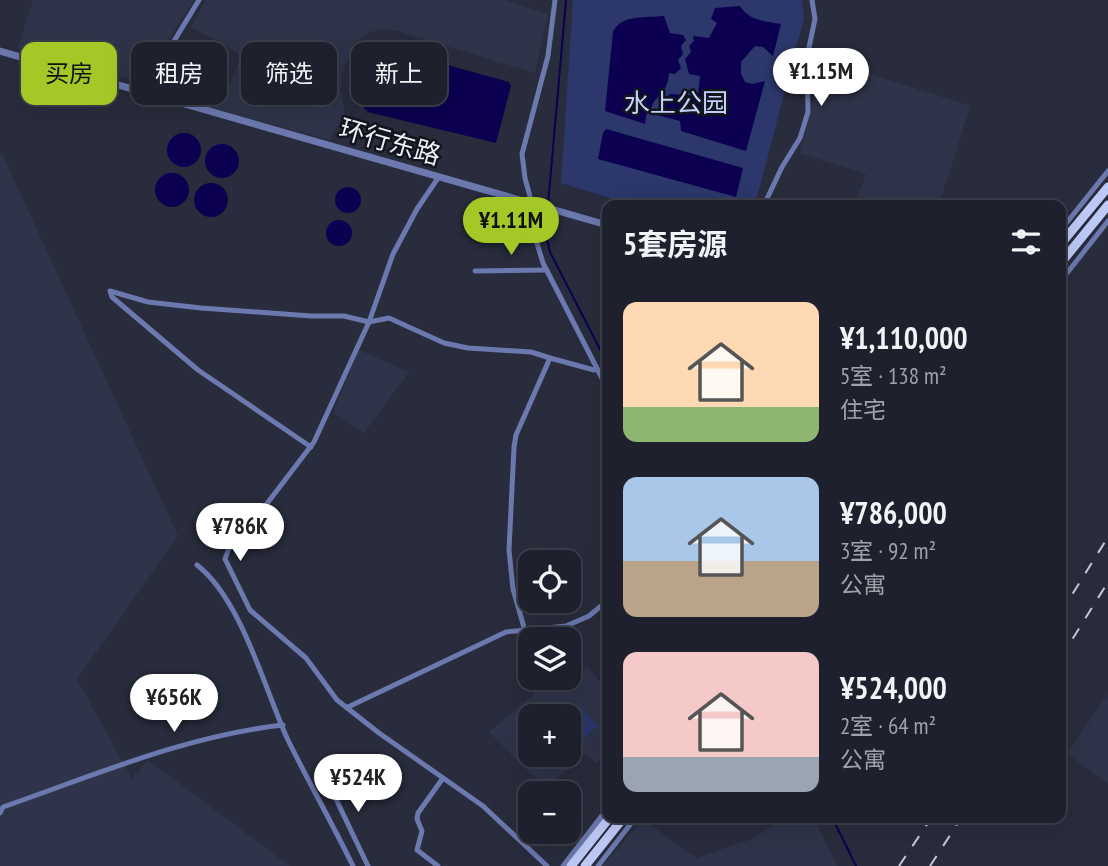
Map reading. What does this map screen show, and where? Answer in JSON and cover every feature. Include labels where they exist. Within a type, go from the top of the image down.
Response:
[{"type":"main road","points":[[1066,238],[1108,187]]},
{"type":"main road","points":[[1066,257],[1108,205]]},
{"type":"main road","points":[[571,866],[605,823]]},
{"type":"main road","points":[[586,866],[619,823]]},
{"type":"street","points":[[174,42],[200,0]]},
{"type":"street","points":[[555,0],[548,56],[523,154],[525,178],[534,205],[533,230],[547,270],[602,378]]},
{"type":"street","points":[[766,200],[800,138],[808,112],[807,57],[815,19],[812,0]]},
{"type":"street","name":"环行东路","points":[[0,51],[131,89]]},
{"type":"street","name":"环行东路","points":[[188,105],[602,224]]},
{"type":"street","points":[[1066,224],[1108,171]]},
{"type":"street","points":[[438,178],[417,209],[393,254],[369,322],[311,447],[229,548],[225,559],[250,610],[306,658],[337,699],[379,733],[483,806],[547,866]]},
{"type":"street","points":[[1066,274],[1108,221]]},
{"type":"street","points":[[475,271],[547,270]]},
{"type":"street","points":[[311,447],[198,370],[111,298],[110,291],[148,302],[201,308],[344,316],[369,322],[389,318],[444,343],[468,348],[531,352],[594,370]]},
{"type":"street","points":[[524,627],[513,589],[509,550],[514,447],[516,435],[550,358]]},
{"type":"street","points":[[198,565],[222,589],[283,725],[353,866]]},
{"type":"street","points":[[558,627],[589,616],[602,605]]},
{"type":"street","points":[[348,707],[506,632],[518,631]]},
{"type":"street","points":[[0,813],[3,807],[112,767],[198,740],[243,729],[283,725]]},
{"type":"street","points":[[324,774],[368,866]]},
{"type":"street","points":[[438,866],[417,850],[422,831],[417,819],[418,813],[443,778]]},
{"type":"street","points":[[563,866],[602,815]]},
{"type":"street","points":[[598,866],[631,823]]},
{"type":"shaded area","points":[[33,0],[194,0],[167,42],[131,42],[131,80],[117,76],[117,42],[21,42],[21,49],[18,48]]},
{"type":"shaded area","points":[[206,0],[505,0],[548,14],[535,73],[447,46],[447,42],[433,42],[394,30],[381,29],[351,42],[351,52],[343,70],[340,91],[345,112],[330,140],[212,108],[214,105],[227,105],[227,89],[241,57],[241,105],[337,105],[337,42],[241,42],[241,54],[227,47],[227,42],[218,42],[191,27]]},
{"type":"shaded area","points":[[740,6],[748,15],[781,24],[773,56],[763,47],[755,46],[741,62],[741,74],[745,82],[752,84],[765,81],[746,151],[681,131],[680,121],[657,115],[660,103],[670,94],[698,96],[700,76],[689,74],[685,59],[691,52],[689,46],[694,41],[693,36],[709,38],[717,23],[711,19],[715,8]]},
{"type":"shaded area","points":[[664,16],[670,33],[683,35],[686,40],[681,46],[683,54],[678,60],[681,68],[675,74],[669,73],[666,87],[651,110],[647,110],[645,124],[605,111],[613,32],[622,22],[628,20]]},
{"type":"shaded area","points":[[824,59],[970,106],[941,200],[856,200],[866,174],[800,153]]},
{"type":"shaded area","points":[[447,65],[509,82],[511,86],[496,143],[368,112],[363,106],[447,105]]},
{"type":"shaded area","points":[[606,129],[743,168],[736,197],[598,159]]},
{"type":"shaded area","points":[[184,133],[196,138],[201,150],[196,162],[184,167],[172,162],[167,150],[172,138]]},
{"type":"shaded area","points":[[222,144],[234,149],[239,161],[234,173],[222,178],[210,173],[205,161],[210,149]]},
{"type":"shaded area","points":[[0,153],[178,536],[77,679],[132,779],[148,760],[290,866],[0,866]]},
{"type":"shaded area","points":[[172,173],[184,178],[189,190],[184,202],[172,207],[160,202],[155,190],[160,178]]},
{"type":"shaded area","points":[[211,183],[223,188],[228,200],[223,212],[211,217],[199,212],[194,200],[199,188]]},
{"type":"shaded area","points":[[348,187],[357,191],[361,200],[357,209],[348,213],[339,209],[335,200],[339,191]]},
{"type":"shaded area","points":[[339,220],[348,224],[352,233],[348,242],[339,246],[330,242],[326,233],[330,224]]},
{"type":"shaded area","points":[[359,350],[409,372],[364,433],[333,412]]},
{"type":"shaded area","points":[[587,666],[602,684],[602,758],[596,763],[585,753],[581,757],[581,704],[522,704],[534,694],[531,690],[581,690],[581,667],[584,670]]},
{"type":"shaded area","points":[[1108,694],[1108,784],[1067,753]]},
{"type":"shaded area","points":[[518,708],[518,761],[489,732]]},
{"type":"shaded area","points":[[524,767],[569,767],[554,781],[541,781]]},
{"type":"shaded area","points":[[640,823],[648,823],[696,858],[752,839],[775,824],[817,823],[837,866],[603,866]]},
{"type":"green space","name":"水上公园","points":[[573,0],[802,0],[804,18],[756,200],[616,200],[561,183]]},
{"type":"green space","points":[[583,709],[598,726],[581,741]]},
{"type":"waterway","points":[[548,205],[566,0]]},
{"type":"waterway","points":[[547,211],[545,231],[550,252],[602,353]]},
{"type":"waterway","points":[[835,823],[856,866]]},
{"type":"railway","points":[[1066,604],[1108,537]]},
{"type":"railway","points":[[1066,649],[1108,582]]},
{"type":"railway","points":[[899,866],[928,823]]},
{"type":"railway","points":[[930,866],[958,823]]}]
